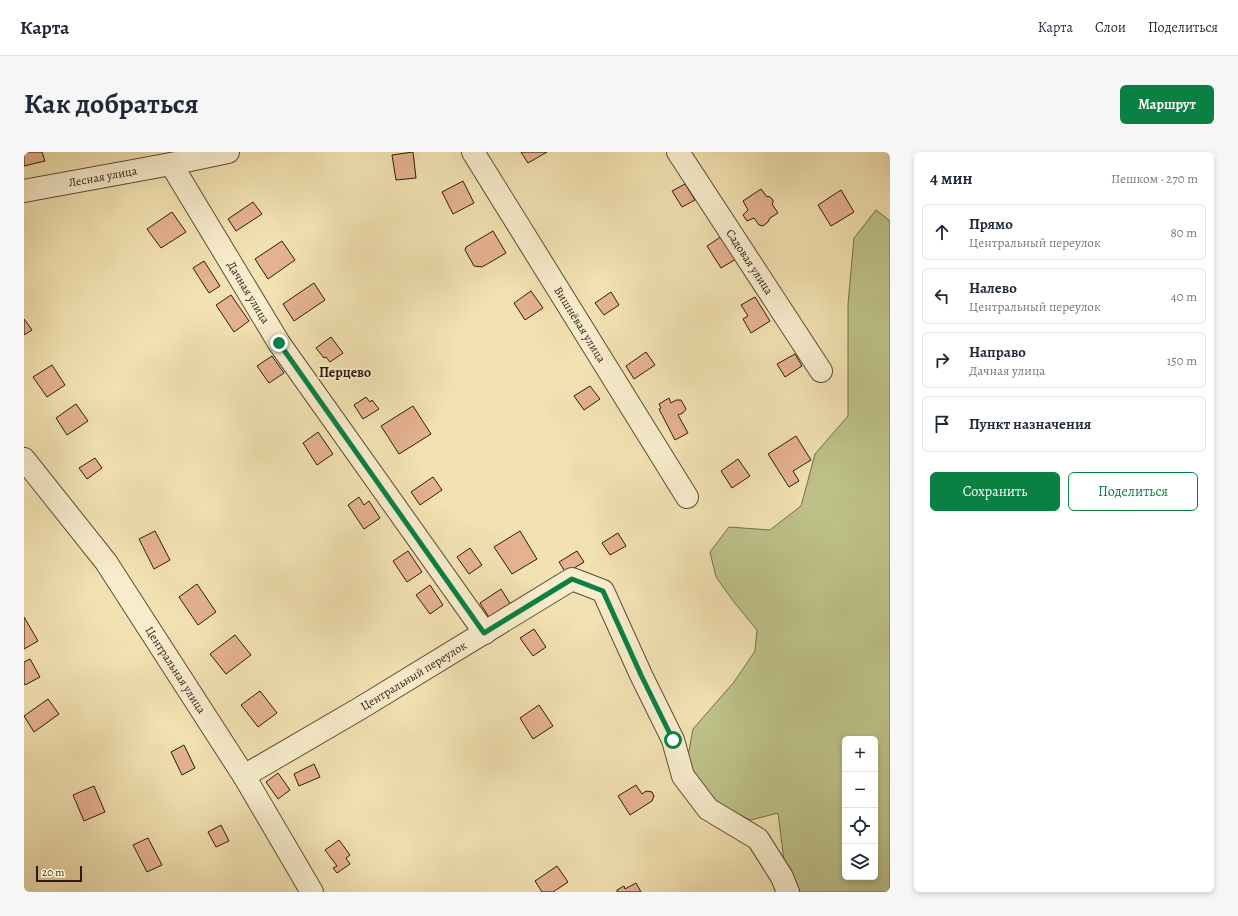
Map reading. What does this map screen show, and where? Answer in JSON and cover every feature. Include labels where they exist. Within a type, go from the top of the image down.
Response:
[{"type":"street","name":"Вишнёвая улица","points":[[473,152],[687,497]]},
{"type":"street","name":"Садовая улица","points":[[678,152],[821,371]]},
{"type":"street","name":"Лесная улица","points":[[24,191],[171,164],[216,153]]},
{"type":"street","name":"Дачная улица","points":[[171,164],[279,343],[484,633]]},
{"type":"street","name":"Центральная улица","points":[[24,459],[106,562],[244,776],[312,892]]},
{"type":"street","name":"Центральный переулок","points":[[244,776],[359,709],[572,579],[603,591],[641,675],[673,740],[683,776],[708,809],[758,839],[782,877],[788,892]]},
{"type":"green space","points":[[876,210],[890,221],[890,892],[796,892],[785,869],[778,813],[751,820],[708,802],[686,767],[693,729],[734,682],[755,651],[757,630],[716,577],[710,552],[729,527],[770,530],[801,506],[815,454],[848,416],[848,304],[854,238]]},
{"type":"building","points":[[24,152],[42,152],[45,161],[24,166]]},
{"type":"building","points":[[413,152],[416,178],[396,180],[392,155]]},
{"type":"building","points":[[521,152],[547,152],[528,163]]},
{"type":"building","points":[[463,181],[474,203],[453,214],[442,192]]},
{"type":"building","points":[[685,184],[695,200],[682,207],[672,191]]},
{"type":"building","points":[[761,189],[767,197],[768,196],[773,200],[772,204],[778,213],[770,218],[763,226],[759,225],[754,218],[747,221],[743,215],[748,210],[743,201]]},
{"type":"building","points":[[841,190],[854,212],[831,226],[818,205]]},
{"type":"building","points":[[253,202],[262,214],[236,231],[228,219]]},
{"type":"building","points":[[172,212],[186,232],[161,248],[147,229]]},
{"type":"building","points":[[493,231],[506,253],[482,267],[474,266],[465,250],[466,247]]},
{"type":"building","points":[[722,236],[736,259],[721,268],[707,246]]},
{"type":"building","points":[[282,241],[295,260],[268,279],[255,259]]},
{"type":"building","points":[[204,261],[220,286],[209,293],[193,268]]},
{"type":"building","points":[[314,283],[325,300],[294,321],[283,304]]},
{"type":"building","points":[[531,291],[543,308],[525,320],[514,303]]},
{"type":"building","points":[[611,292],[619,305],[604,315],[595,303]]},
{"type":"building","points":[[231,295],[249,321],[234,332],[216,305]]},
{"type":"building","points":[[755,297],[770,321],[751,333],[743,319],[748,316],[741,305]]},
{"type":"building","points":[[24,319],[32,330],[24,335]]},
{"type":"building","points":[[331,337],[343,353],[330,362],[326,357],[324,358],[316,348]]},
{"type":"building","points":[[646,352],[655,365],[634,379],[626,366]]},
{"type":"building","points":[[795,354],[802,366],[785,377],[777,364]]},
{"type":"building","points":[[272,356],[284,373],[269,383],[257,366]]},
{"type":"building","points":[[52,365],[65,385],[47,397],[33,377]]},
{"type":"building","points":[[590,386],[600,399],[584,410],[574,396]]},
{"type":"building","points":[[366,397],[370,402],[372,400],[379,409],[363,419],[354,405]]},
{"type":"building","points":[[669,398],[671,403],[676,400],[681,400],[686,409],[683,413],[678,415],[688,433],[675,440],[659,409],[661,408],[659,404]]},
{"type":"building","points":[[76,404],[88,421],[67,435],[56,418]]},
{"type":"building","points":[[413,406],[431,434],[399,454],[381,426]]},
{"type":"building","points":[[318,432],[333,454],[317,465],[303,443]]},
{"type":"building","points":[[796,436],[811,460],[793,471],[799,481],[789,487],[768,454]]},
{"type":"building","points":[[95,458],[102,468],[87,479],[79,468]]},
{"type":"building","points":[[738,459],[750,476],[732,488],[721,471]]},
{"type":"building","points":[[433,477],[442,490],[420,505],[411,492]]},
{"type":"building","points":[[359,497],[364,505],[369,501],[380,518],[364,529],[348,505]]},
{"type":"building","points":[[155,531],[170,560],[154,569],[139,539]]},
{"type":"building","points":[[520,531],[537,559],[512,574],[494,547]]},
{"type":"building","points":[[618,533],[626,546],[610,555],[602,543]]},
{"type":"building","points":[[470,548],[482,565],[469,574],[457,557]]},
{"type":"building","points":[[408,551],[422,572],[407,582],[393,561]]},
{"type":"building","points":[[577,551],[584,562],[566,573],[559,562]]},
{"type":"building","points":[[197,584],[216,612],[198,625],[179,597]]},
{"type":"building","points":[[430,585],[443,605],[430,614],[416,595]]},
{"type":"building","points":[[501,589],[511,605],[490,619],[480,603]]},
{"type":"building","points":[[24,617],[38,641],[24,649]]},
{"type":"building","points":[[534,629],[546,647],[533,656],[520,638]]},
{"type":"building","points":[[235,635],[251,655],[226,674],[210,654]]},
{"type":"building","points":[[30,659],[40,677],[25,685],[24,662]]},
{"type":"building","points":[[260,691],[277,713],[258,727],[241,705]]},
{"type":"building","points":[[48,699],[59,714],[34,732],[24,716]]},
{"type":"building","points":[[539,705],[553,726],[533,739],[520,718]]},
{"type":"building","points":[[184,745],[195,768],[182,775],[171,752]]},
{"type":"building","points":[[314,764],[320,777],[299,786],[294,774]]},
{"type":"building","points":[[278,773],[290,790],[278,799],[266,782]]},
{"type":"building","points":[[636,785],[642,794],[646,791],[652,792],[654,796],[652,801],[630,815],[618,796]]},
{"type":"building","points":[[94,786],[105,812],[84,821],[73,795]]},
{"type":"building","points":[[221,825],[229,841],[216,847],[208,832]]},
{"type":"building","points":[[148,838],[162,865],[147,872],[133,845]]},
{"type":"building","points":[[339,840],[350,855],[346,858],[350,864],[337,873],[333,868],[337,866],[325,850]]},
{"type":"building","points":[[557,866],[568,882],[553,892],[542,892],[535,881]]},
{"type":"building","points":[[636,883],[641,892],[617,892],[617,890],[624,886],[625,889]]},
{"type":"district","name":"Перцево","points":[[345,372]]},
{"type":"route","points":[[279,343],[484,633],[572,579],[603,591],[641,675],[673,740]]}]
